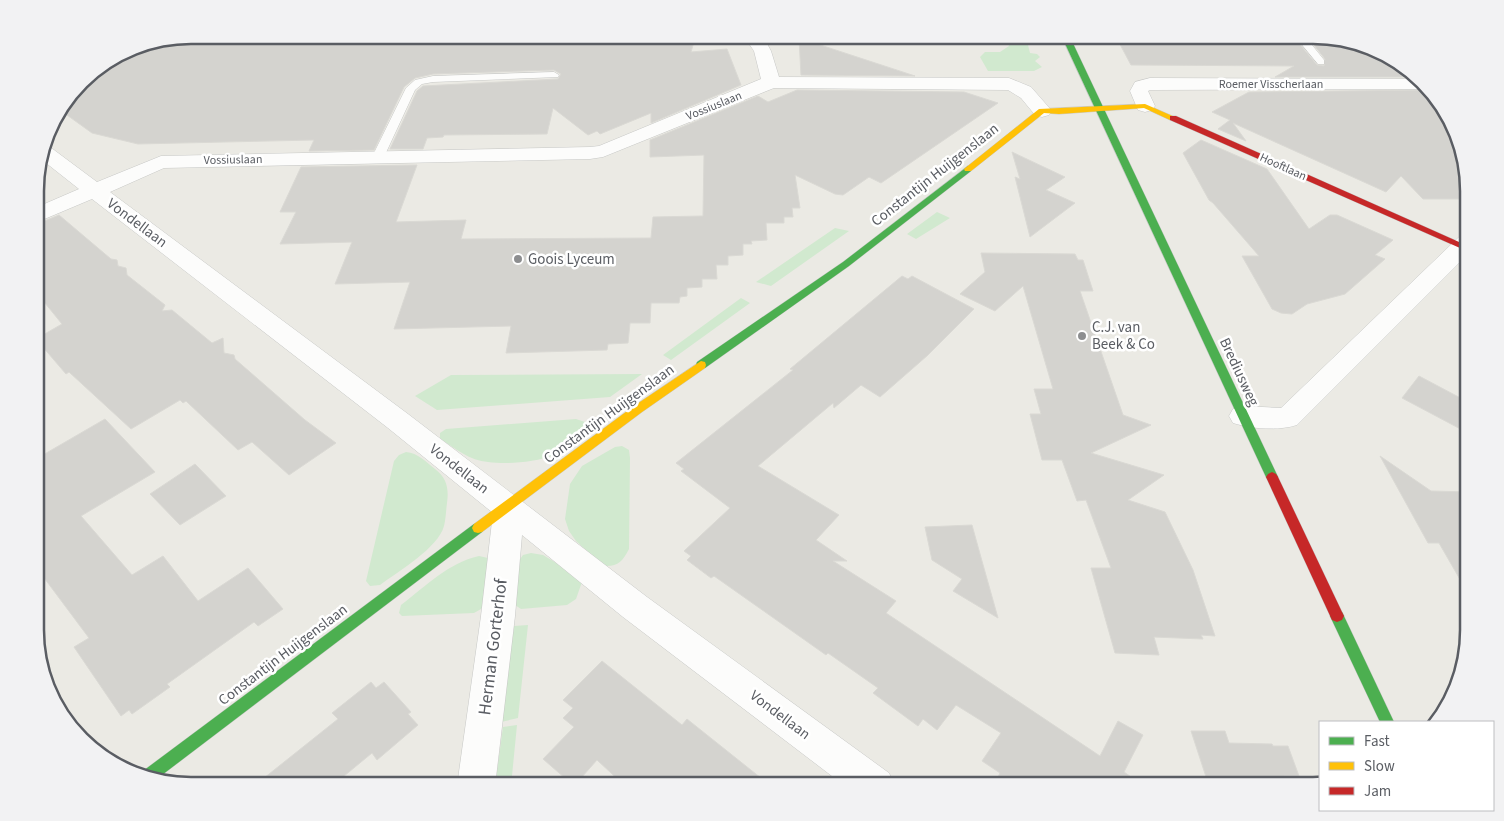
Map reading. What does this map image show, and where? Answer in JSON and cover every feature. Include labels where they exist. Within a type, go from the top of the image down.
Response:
[{"type":"street","points":[[759,44],[765,54],[771,82]]},
{"type":"street","name":"Brediusweg","points":[[1068,44],[1387,721]]},
{"type":"street","name":"Vossiuslaan","points":[[44,212],[161,162],[597,152],[771,82],[1009,84],[1021,87],[1030,94],[1042,111]]},
{"type":"street","name":"Roemer Visscherlaan","points":[[1145,106],[1139,92],[1142,86],[1150,84],[1415,85]]},
{"type":"street","name":"Hooftlaan","points":[[1099,108],[1145,106],[1460,241]]},
{"type":"street","points":[[1042,111],[1059,112],[1099,108]]},
{"type":"street","name":"Constantijn Huijgenslaan","points":[[153,772],[638,409],[846,264],[1042,111]]},
{"type":"street","name":"Vondellaan","points":[[48,156],[509,507],[635,607],[864,777]]},
{"type":"street","name":"Hooftlaan","points":[[1243,416],[1287,418],[1460,250]]},
{"type":"street","name":"Herman Gorterhof","points":[[477,777],[498,616],[509,507]]},
{"type":"lane","name":"Roemer Visscherlaan","points":[[1306,44],[1321,62]]},
{"type":"lane","points":[[378,157],[412,88],[419,82],[433,79],[554,75]]},
{"type":"green space","points":[[1008,44],[1029,44],[1030,53],[1037,54],[1040,57],[1035,61],[1042,67],[1034,71],[988,71],[980,57],[985,52],[1000,52],[1009,46]]},
{"type":"green space","points":[[937,212],[950,218],[916,239],[907,234]]},
{"type":"green space","points":[[835,228],[849,231],[771,286],[756,282]]},
{"type":"green space","points":[[741,298],[750,303],[671,360],[663,355]]},
{"type":"green space","points":[[642,374],[610,397],[437,410],[415,396],[451,375]]},
{"type":"green space","points":[[576,419],[585,422],[588,427],[581,438],[571,447],[559,453],[530,461],[501,463],[481,461],[440,439],[440,433],[446,429]]},
{"type":"green space","points":[[622,446],[629,450],[630,458],[629,549],[619,563],[612,566],[603,566],[576,541],[569,531],[565,519],[570,484],[582,466],[615,447]]},
{"type":"green space","points":[[406,452],[422,458],[439,472],[445,480],[448,493],[444,526],[434,543],[426,551],[380,585],[370,586],[366,581],[394,461],[399,455]]},
{"type":"green space","points":[[531,553],[543,555],[583,579],[576,599],[567,605],[521,609],[515,605],[518,562],[523,555]]},
{"type":"green space","points":[[479,556],[488,558],[484,604],[481,609],[474,613],[402,616],[399,613],[401,605],[438,576],[457,564]]},
{"type":"green space","points":[[528,625],[518,718],[501,722],[514,626]]},
{"type":"green space","points":[[517,725],[512,777],[496,777],[503,727]]},
{"type":"building","points":[[693,44],[691,52],[727,49],[741,85],[651,123],[651,113],[600,134],[597,131],[588,135],[553,108],[547,134],[444,135],[443,137],[427,138],[423,149],[390,149],[417,91],[423,86],[558,79],[561,74],[554,70],[433,74],[415,78],[404,87],[374,150],[309,151],[314,140],[138,144],[92,133],[65,114],[74,101],[94,80],[117,63],[143,52],[171,45]]},
{"type":"building","points":[[799,44],[817,44],[915,76],[801,75]]},
{"type":"building","points":[[1120,44],[1300,44],[1317,65],[1324,66],[1325,59],[1314,44],[1333,45],[1361,52],[1387,63],[1406,77],[1275,77],[1294,66],[1131,65]]},
{"type":"building","points":[[797,90],[964,92],[998,103],[881,183],[869,177],[843,195],[835,194],[795,175],[800,208],[792,208],[793,217],[784,217],[784,223],[766,223],[767,240],[751,241],[752,244],[743,244],[743,255],[728,256],[728,265],[716,265],[717,279],[702,279],[702,287],[687,288],[687,296],[680,297],[679,303],[651,303],[650,323],[630,323],[628,343],[608,344],[607,350],[506,353],[511,326],[394,329],[410,282],[335,284],[352,242],[280,244],[296,212],[280,212],[301,167],[417,165],[396,222],[466,220],[461,239],[651,238],[653,217],[703,216],[704,155],[650,157],[650,140],[758,96],[768,102]]},
{"type":"building","points":[[1420,90],[1441,117],[1449,134],[1459,171],[1460,199],[1423,199],[1401,176],[1386,192],[1233,123],[1246,141],[1218,129],[1230,120],[1212,112],[1249,92]]},
{"type":"building","points":[[1201,140],[1267,169],[1309,229],[1330,215],[1337,215],[1393,240],[1375,255],[1385,259],[1345,294],[1307,304],[1292,314],[1281,313],[1272,309],[1242,256],[1259,256],[1209,200],[1183,153]]},
{"type":"building","points":[[1012,152],[1065,177],[1046,190],[1075,203],[1030,237],[1015,177],[1020,179]]},
{"type":"building","points":[[59,215],[111,259],[117,260],[118,266],[126,268],[127,275],[165,305],[162,311],[172,310],[212,343],[223,338],[224,353],[234,355],[235,359],[305,420],[336,443],[289,475],[252,442],[238,450],[186,401],[183,403],[180,400],[131,429],[69,372],[66,374],[44,348],[44,334],[62,324],[44,302],[44,221]]},
{"type":"building","points":[[981,253],[1075,254],[1078,260],[1083,260],[1093,291],[1080,291],[1123,415],[1151,425],[1091,453],[1164,475],[1128,500],[1165,512],[1193,570],[1215,636],[1201,635],[1203,639],[1154,637],[1159,655],[1115,653],[1091,568],[1111,568],[1086,500],[1077,501],[1062,460],[1042,460],[1030,414],[1041,414],[1034,389],[1053,389],[1023,286],[995,311],[960,294],[985,272]]},
{"type":"building","points":[[902,276],[908,279],[912,276],[974,309],[928,355],[880,397],[861,385],[834,408],[833,403],[758,466],[839,515],[816,540],[847,561],[833,561],[896,601],[886,613],[1100,756],[1118,721],[1143,735],[1124,772],[1131,777],[998,777],[1000,773],[982,761],[1001,733],[956,705],[937,730],[923,719],[918,726],[873,693],[878,688],[828,653],[826,655],[714,576],[711,578],[687,560],[691,556],[684,551],[730,508],[681,471],[684,469],[676,463],[793,370],[790,369]]},
{"type":"building","points":[[1419,376],[1460,398],[1460,429],[1402,398]]},
{"type":"building","points":[[105,419],[155,472],[81,516],[132,575],[163,556],[198,601],[248,568],[283,609],[258,626],[254,622],[167,684],[170,687],[132,714],[129,710],[121,716],[74,647],[89,638],[44,578],[44,454]]},
{"type":"building","points":[[1380,456],[1431,491],[1460,492],[1460,579],[1439,543],[1428,543]]},
{"type":"building","points":[[195,464],[226,496],[180,525],[150,494]]},
{"type":"building","points":[[972,525],[998,618],[953,591],[962,579],[932,560],[925,527]]},
{"type":"building","points":[[602,661],[682,725],[687,719],[760,777],[615,777],[597,760],[582,777],[564,777],[543,759],[574,727],[563,718],[573,708],[563,700]]},
{"type":"building","points":[[371,682],[376,688],[384,682],[411,712],[408,714],[418,725],[377,760],[372,753],[343,777],[265,777],[338,719],[332,713]]},
{"type":"building","points":[[1191,731],[1225,731],[1229,743],[1288,746],[1299,776],[1284,777],[1206,777]]},
{"type":"traffic: fast","points":[[1069,44],[1272,477]]},
{"type":"traffic: fast","points":[[701,365],[846,264],[968,169]]},
{"type":"traffic: fast","points":[[153,772],[478,528]]},
{"type":"traffic: fast","points":[[1337,616],[1387,721]]},
{"type":"traffic: slow","points":[[968,169],[1042,111],[1059,112],[1145,106],[1173,118]]},
{"type":"traffic: slow","points":[[478,528],[638,409],[701,365]]},
{"type":"traffic: jam","points":[[1173,118],[1460,245]]},
{"type":"traffic: jam","points":[[1272,477],[1337,616]]},
{"type":"place","name":"Goois Lyceum","points":[[518,259]]},
{"type":"place","name":"C.J. van Beek & Co","points":[[1082,336]]}]
